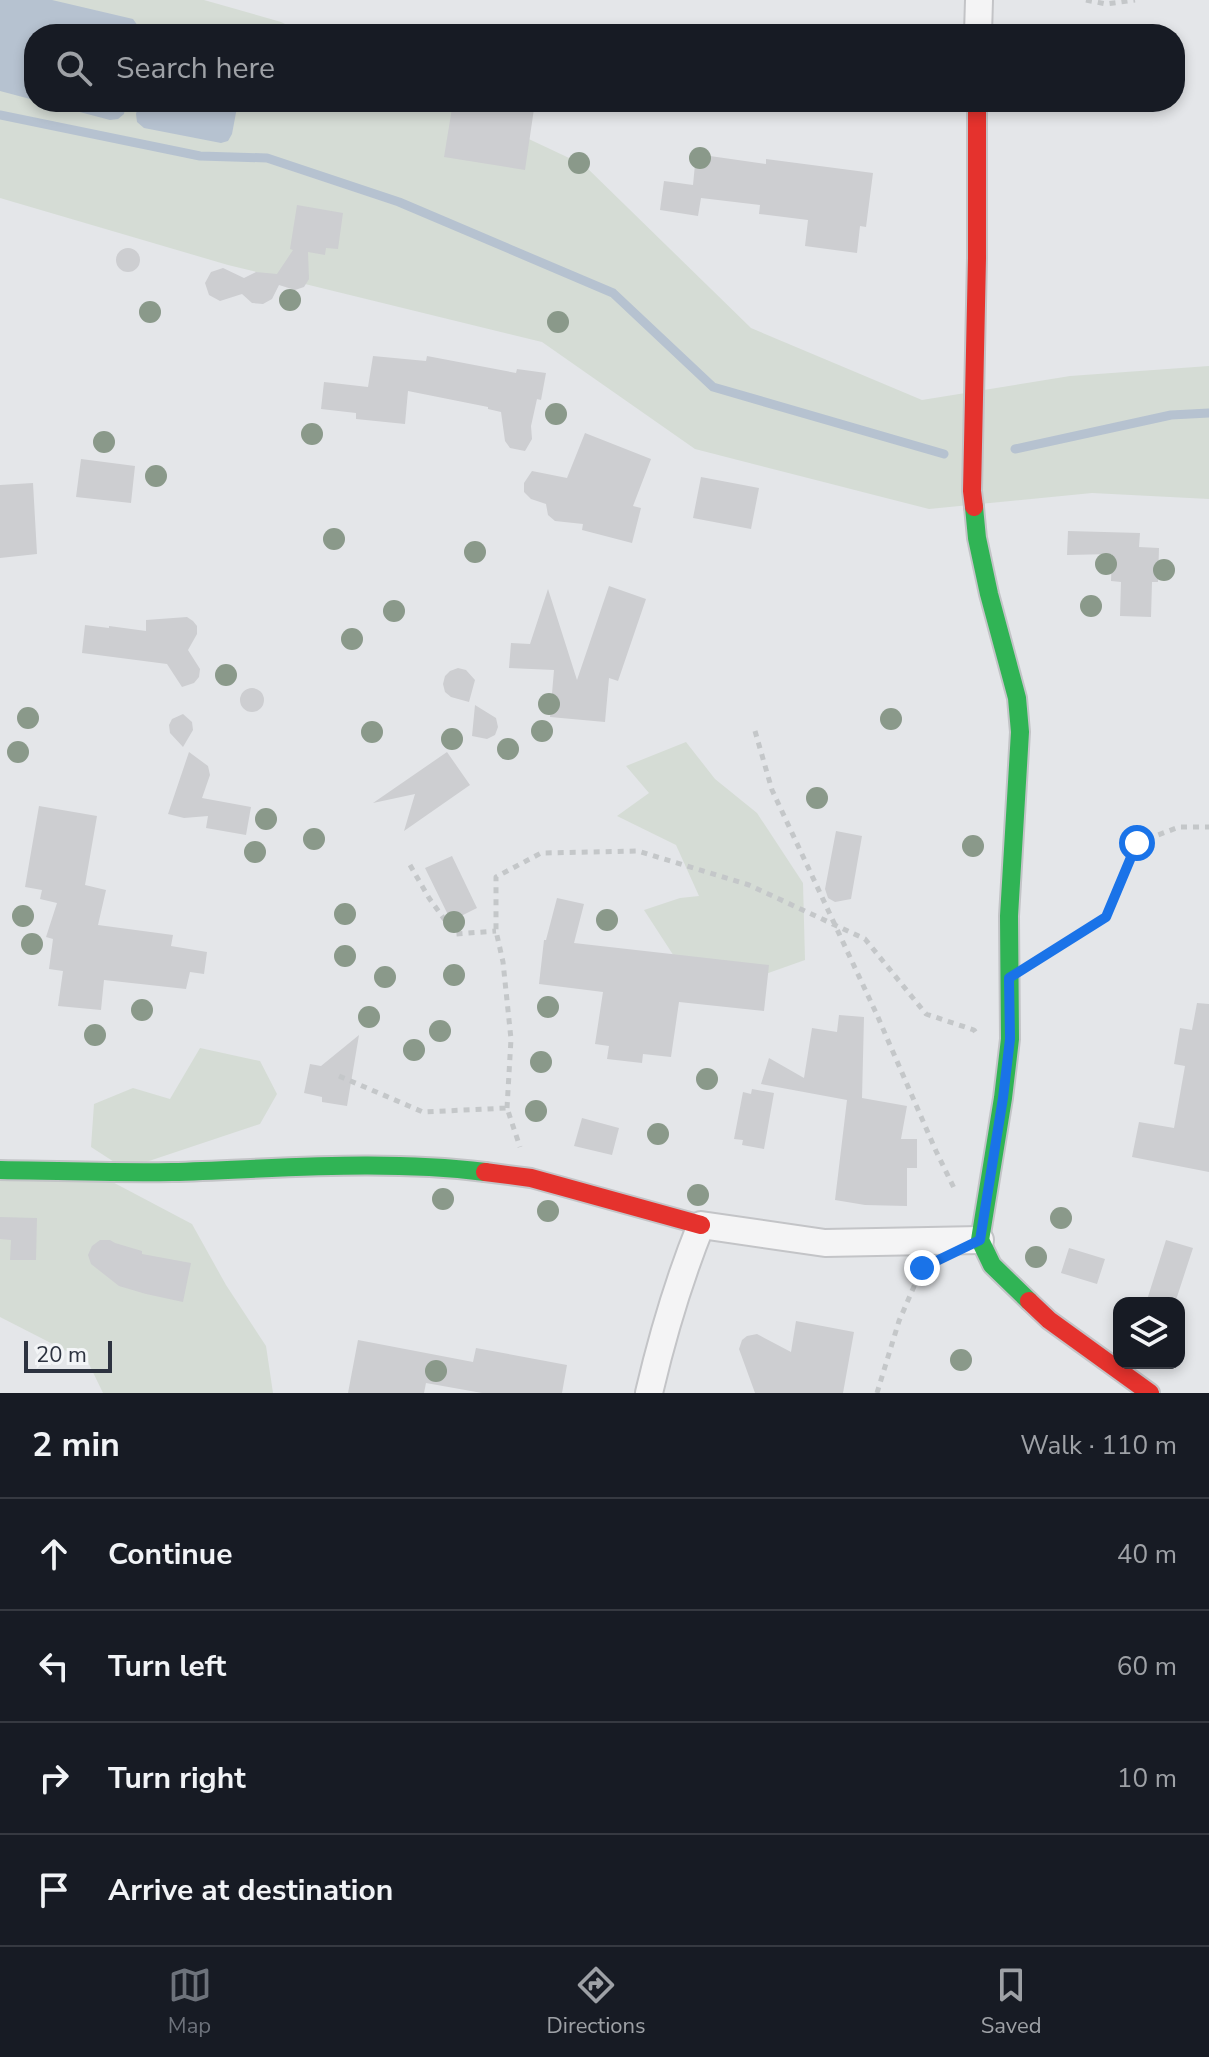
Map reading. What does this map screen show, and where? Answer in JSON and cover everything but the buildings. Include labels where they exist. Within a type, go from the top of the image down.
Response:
[{"type":"street","points":[[978,24],[979,0]]},
{"type":"street","points":[[977,112],[972,491],[977,538],[1017,698],[1020,732],[1009,916],[1010,1039],[980,1240],[992,1265],[1049,1320],[1150,1393]]},
{"type":"street","points":[[0,1170],[170,1172],[296,1166],[404,1166],[476,1171],[531,1178],[701,1225],[825,1243],[980,1240]]},
{"type":"street","points":[[649,1393],[682,1271],[701,1225]]},
{"type":"path","points":[[1086,0],[1106,4],[1135,0]]},
{"type":"path","points":[[755,731],[772,790],[955,1189]]},
{"type":"path","points":[[1009,978],[1106,917],[1137,843],[1179,827],[1209,827]]},
{"type":"path","points":[[531,1178],[507,1108],[511,1039],[503,962],[496,931],[496,877],[541,853],[638,851],[749,885],[865,939],[926,1014],[974,1030],[982,1040]]},
{"type":"path","points":[[410,865],[455,934],[496,931]]},
{"type":"path","points":[[339,1076],[423,1112],[507,1108]]},
{"type":"path","points":[[877,1393],[899,1321],[922,1268],[933,1262]]},
{"type":"shaded area","points":[[0,0],[204,0],[285,24],[24,24],[24,112],[471,112],[584,165],[751,328],[922,400],[1070,376],[1209,366],[1209,499],[1092,493],[929,509],[695,449],[542,342],[228,265],[0,198]]},
{"type":"shaded area","points":[[686,742],[715,779],[757,813],[803,883],[805,960],[760,976],[681,967],[644,910],[680,898],[699,896],[676,845],[617,816],[649,793],[626,766]]},
{"type":"shaded area","points":[[200,1048],[260,1061],[277,1094],[260,1124],[125,1169],[91,1147],[94,1104],[133,1088],[170,1099]]},
{"type":"shaded area","points":[[103,1177],[192,1224],[226,1285],[266,1346],[273,1393],[103,1393],[88,1362],[0,1317],[0,1179]]},
{"type":"water","points":[[0,0],[52,0],[133,19],[137,24],[24,24],[24,97],[0,91]]},
{"type":"water","points":[[80,112],[124,112],[118,119],[110,120]]},
{"type":"water","points":[[236,112],[232,134],[228,141],[221,143],[144,128],[137,122],[136,114]]},
{"type":"waterway","points":[[0,115],[200,156],[267,158],[399,202],[613,293],[713,387],[944,454]]},
{"type":"waterway","points":[[1015,449],[1171,415],[1209,413]]},
{"type":"traffic: fast","points":[[974,507],[989,594],[1017,698],[1020,732],[1009,916],[1010,1039],[980,1240],[992,1265],[1029,1301]]},
{"type":"traffic: fast","points":[[0,1170],[172,1172],[368,1165],[485,1172]]},
{"type":"traffic: jam","points":[[974,507],[977,112]]},
{"type":"traffic: jam","points":[[485,1172],[531,1178],[701,1225]]},
{"type":"traffic: jam","points":[[1029,1301],[1049,1320],[1150,1393]]},
{"type":"route","points":[[922,1268],[980,1240],[1010,1039],[1009,978],[1106,917],[1137,843]]}]
